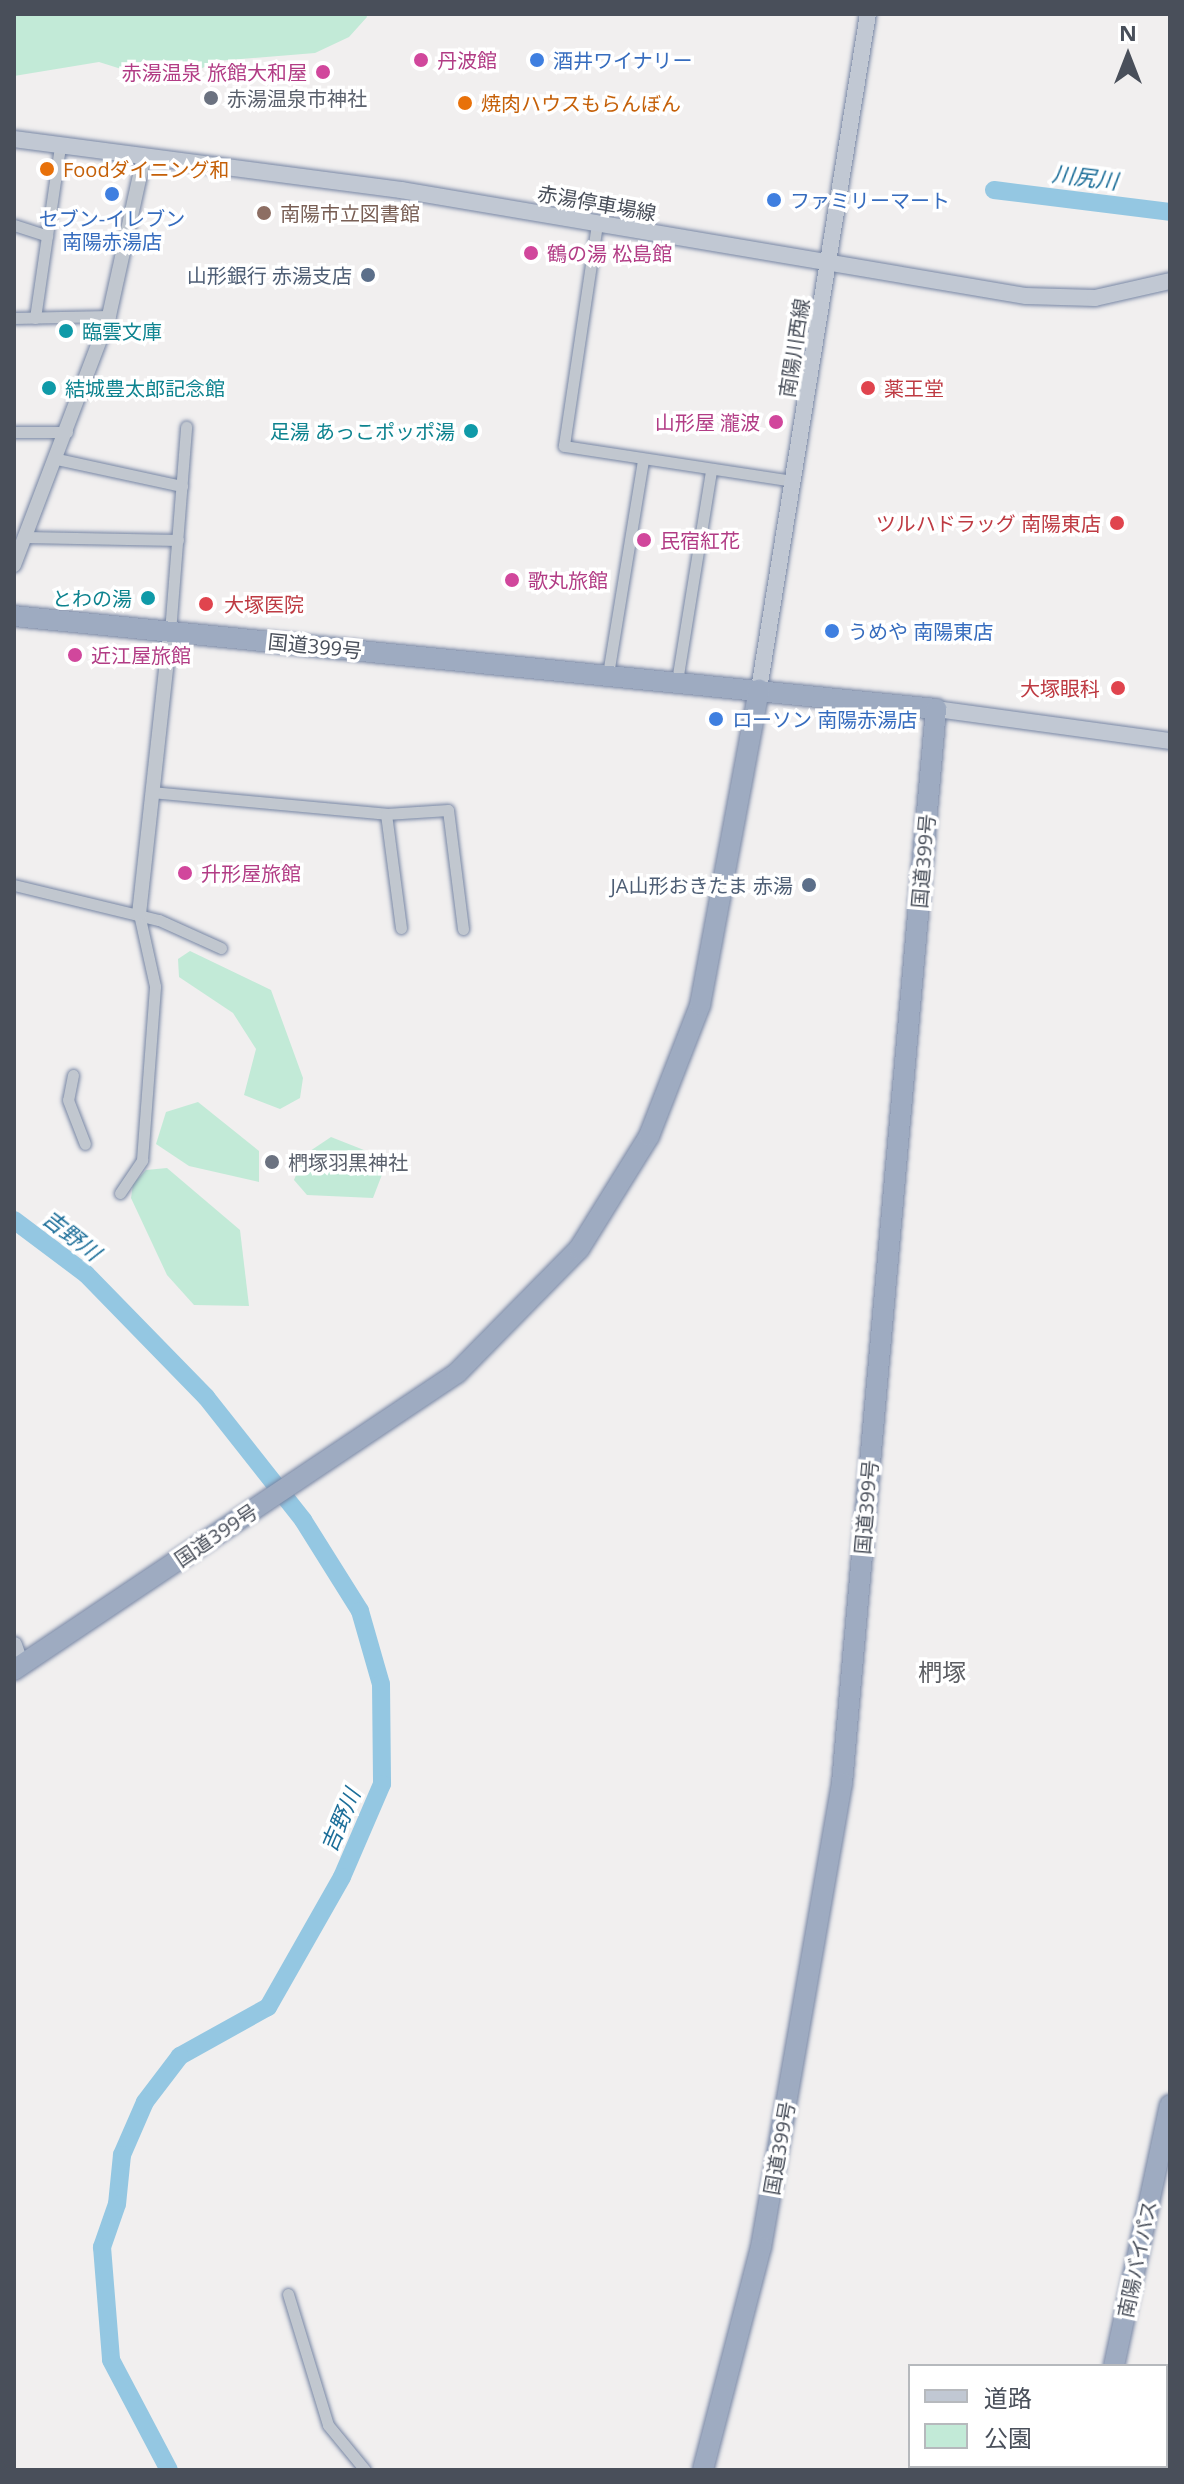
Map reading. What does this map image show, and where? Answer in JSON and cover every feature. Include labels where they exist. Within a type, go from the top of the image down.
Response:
[{"type":"highway","name":"国道399号","points":[[14,616],[936,709],[842,1783],[761,2247],[703,2470]]},
{"type":"highway","name":"国道399号","points":[[18,1668],[319,1467],[483,1350],[579,1249],[626,1176],[679,1066],[716,947],[759,689]]},
{"type":"highway","name":"南陽バイパス","points":[[1114,2364],[1170,2105]]},
{"type":"main road","name":"南陽川西線","points":[[759,689],[868,14]]},
{"type":"main road","name":"赤湯停車場線","points":[[14,139],[401,190],[1044,298],[1132,293],[1170,281]]},
{"type":"main road","points":[[936,709],[1170,741]]},
{"type":"main road","points":[[14,1645],[18,1668]]},
{"type":"street","points":[[35,318],[60,146]]},
{"type":"street","points":[[14,565],[109,316],[144,157]]},
{"type":"street","points":[[597,224],[564,446],[711,471],[793,481]]},
{"type":"street","points":[[14,225],[47,236]]},
{"type":"street","points":[[14,318],[109,316]]},
{"type":"street","points":[[120,1193],[142,1160],[155,986],[139,914],[170,632],[186,427]]},
{"type":"street","points":[[14,432],[67,432]]},
{"type":"street","points":[[57,459],[182,486]]},
{"type":"street","points":[[608,674],[643,460]]},
{"type":"street","points":[[677,681],[711,471]]},
{"type":"street","points":[[25,537],[178,540]]},
{"type":"street","points":[[151,792],[386,814],[448,810],[463,929]]},
{"type":"street","points":[[386,814],[401,928]]},
{"type":"street","points":[[14,885],[139,914],[221,948]]},
{"type":"street","points":[[73,1075],[68,1100],[85,1144]]},
{"type":"street","points":[[288,2294],[328,2425],[365,2470]]},
{"type":"green space","points":[[14,14],[366,14],[367,17],[349,37],[315,53],[217,61],[169,84],[99,62],[14,76]]},
{"type":"green space","points":[[190,951],[271,990],[303,1078],[300,1098],[280,1109],[244,1095],[256,1049],[233,1013],[179,977],[178,959]]},
{"type":"green space","points":[[198,1102],[259,1151],[259,1182],[189,1166],[156,1144],[166,1112]]},
{"type":"green space","points":[[331,1137],[374,1154],[383,1172],[373,1198],[307,1195],[294,1180],[304,1155]]},
{"type":"green space","points":[[167,1168],[240,1230],[249,1306],[194,1305],[167,1275],[131,1198],[133,1184],[146,1170]]},
{"type":"waterway","name":"川尻川","points":[[994,190],[1170,212]]},
{"type":"waterway","name":"吉野川","points":[[14,1220],[86,1274],[206,1397],[303,1520],[360,1611],[381,1684],[382,1784],[342,1877],[268,2007],[180,2056],[145,2102],[122,2155],[117,2204],[102,2247],[111,2360],[169,2470]]},
{"type":"place","name":"丹波館","points":[[421,60]]},
{"type":"place","name":"酒井ワイナリー","points":[[537,60]]},
{"type":"place","name":"赤湯温泉 旅館大和屋","points":[[323,72]]},
{"type":"place","name":"赤湯温泉市神社","points":[[211,98]]},
{"type":"place","name":"焼肉ハウスもらんぼん","points":[[465,103]]},
{"type":"place","name":"Foodダイニング和","points":[[47,169]]},
{"type":"place","name":"セブン-イレブン 南陽赤湯店","points":[[112,194]]},
{"type":"place","name":"ファミリーマート","points":[[774,200]]},
{"type":"place","name":"南陽市立図書館","points":[[264,213]]},
{"type":"place","name":"鶴の湯 松島館","points":[[531,253]]},
{"type":"place","name":"山形銀行 赤湯支店","points":[[368,275]]},
{"type":"place","name":"臨雲文庫","points":[[66,331]]},
{"type":"place","name":"結城豊太郎記念館","points":[[49,388]]},
{"type":"place","name":"薬王堂","points":[[868,388]]},
{"type":"place","name":"山形屋 瀧波","points":[[776,422]]},
{"type":"place","name":"足湯 あっこポッポ湯","points":[[471,431]]},
{"type":"place","name":"ツルハドラッグ 南陽東店","points":[[1117,523]]},
{"type":"place","name":"民宿紅花","points":[[644,540]]},
{"type":"place","name":"歌丸旅館","points":[[512,580]]},
{"type":"place","name":"とわの湯","points":[[148,598]]},
{"type":"place","name":"大塚医院","points":[[206,604]]},
{"type":"place","name":"うめや 南陽東店","points":[[832,631]]},
{"type":"place","name":"近江屋旅館","points":[[75,655]]},
{"type":"place","name":"大塚眼科","points":[[1118,688]]},
{"type":"place","name":"ローソン 南陽赤湯店","points":[[716,719]]},
{"type":"place","name":"升形屋旅館","points":[[185,873]]},
{"type":"place","name":"JA山形おきたま 赤湯","points":[[809,885]]},
{"type":"place","name":"椚塚羽黒神社","points":[[272,1162]]},
{"type":"district","name":"椚塚","points":[[942,1672]]}]
